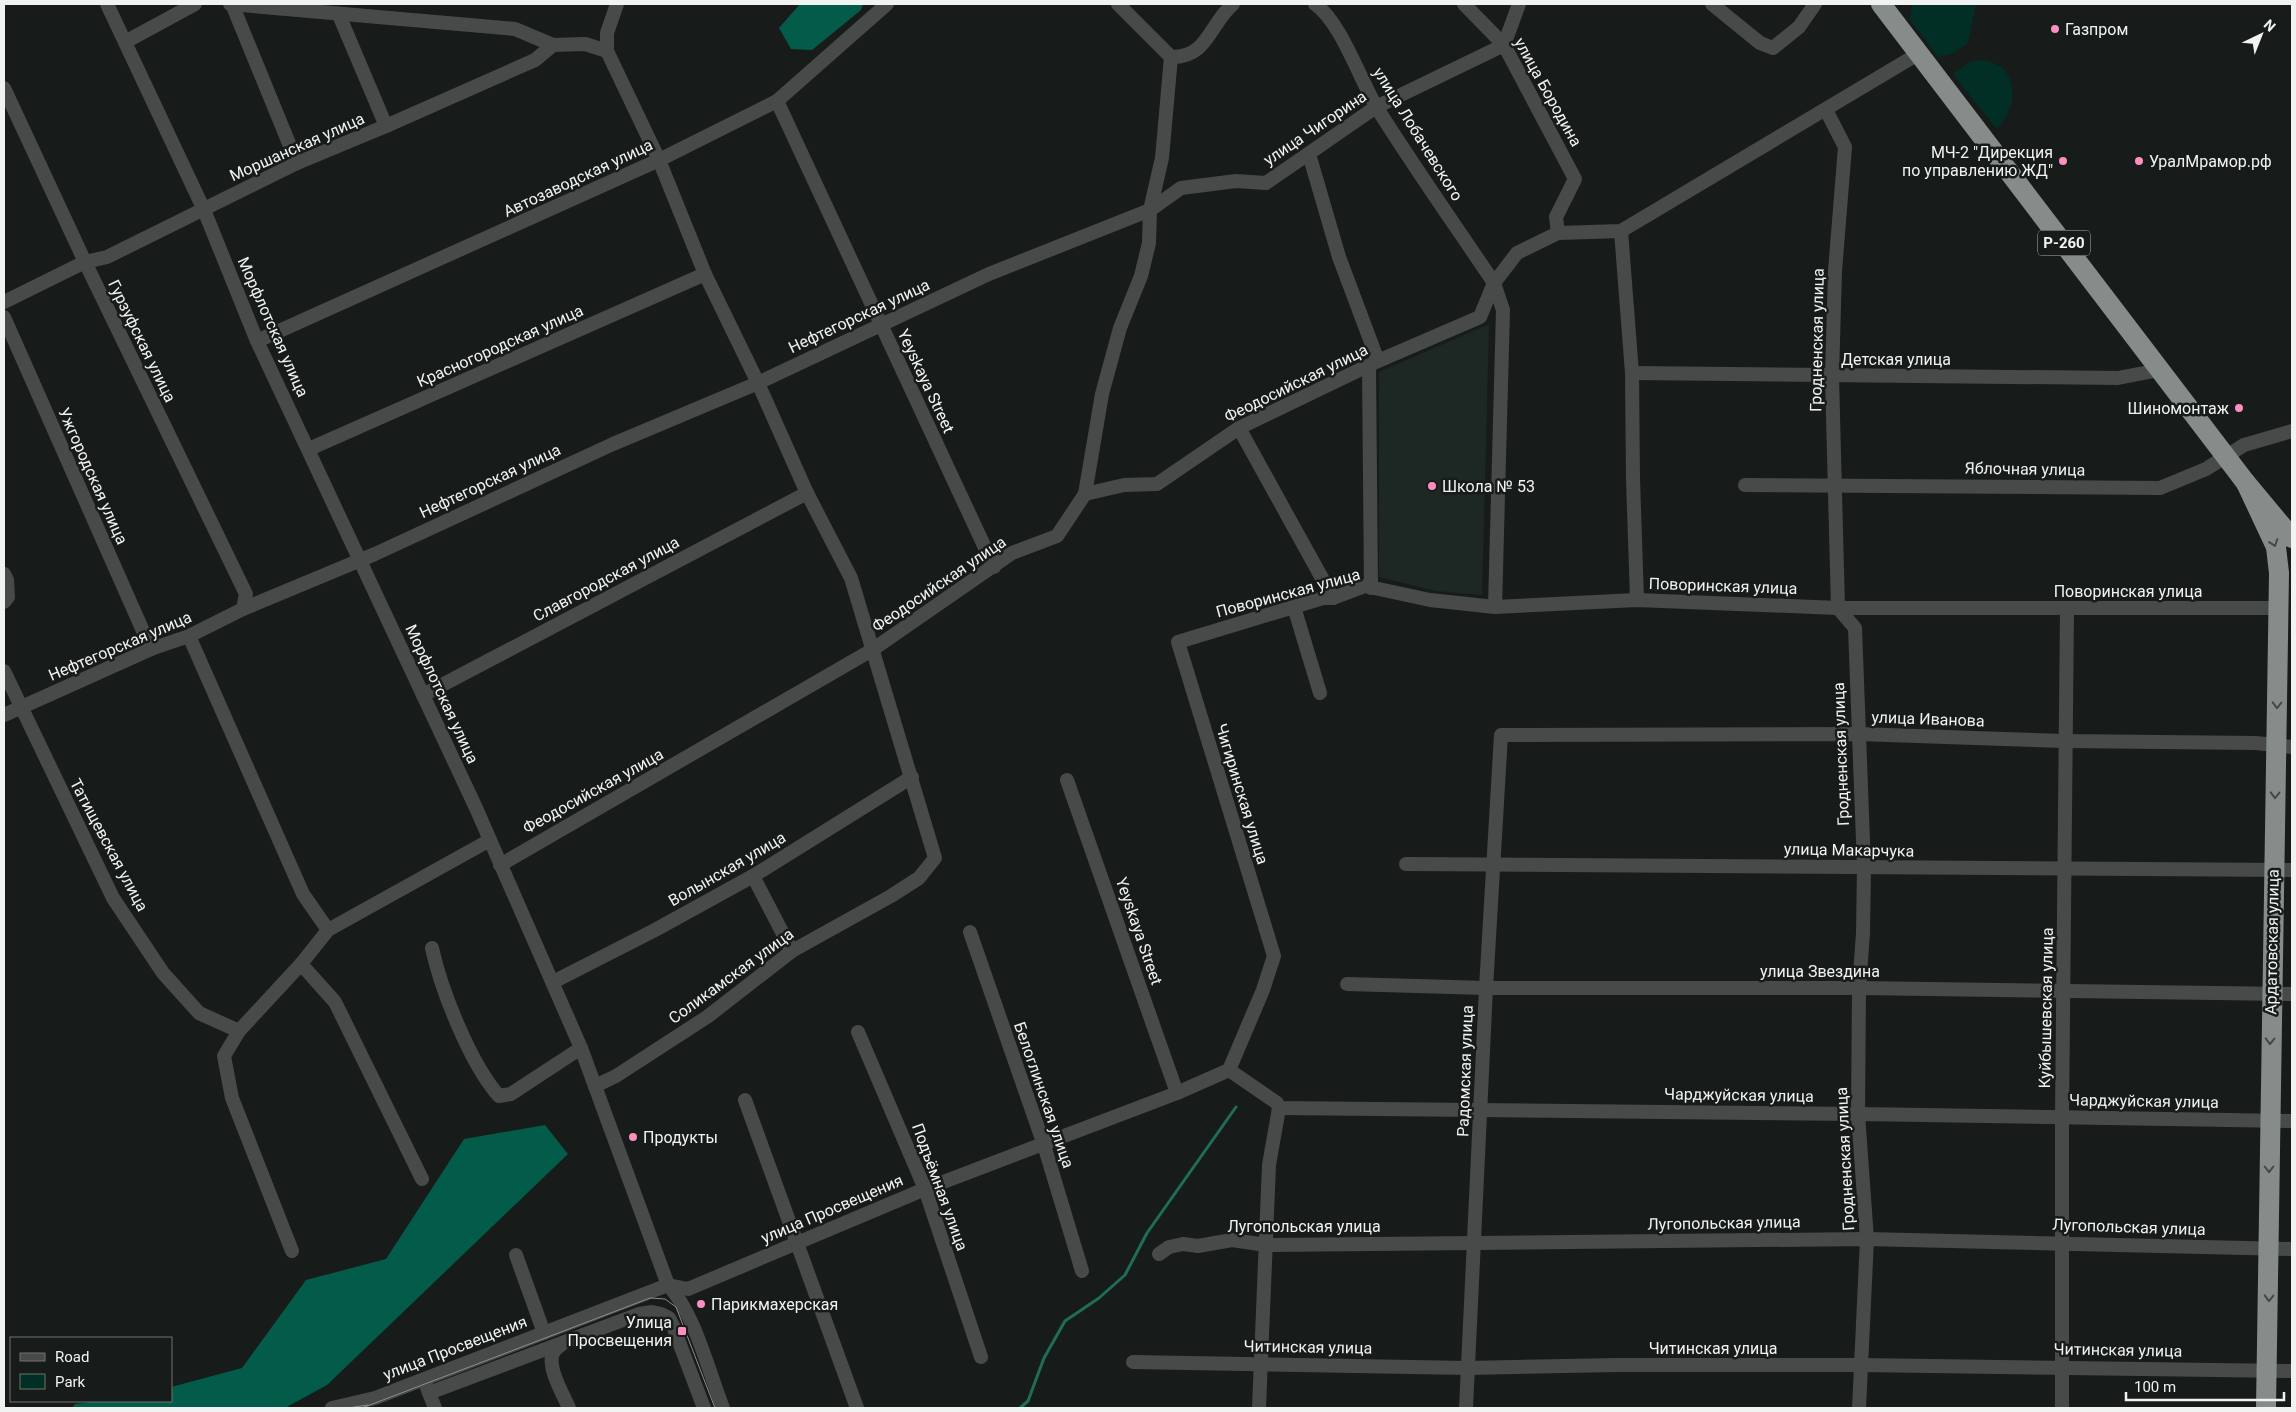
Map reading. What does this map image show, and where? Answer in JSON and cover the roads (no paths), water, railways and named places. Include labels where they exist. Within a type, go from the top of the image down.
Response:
[{"type":"highway","name":"Р-260","points":[[1880,4],[2246,483],[2292,538]]},
{"type":"highway","name":"Ардатовская улица","points":[[2246,483],[2286,567],[2278,608],[2284,746],[2283,870],[2271,994],[2266,1408]]},
{"type":"street","name":"Морфлотская улица","points":[[107,4],[204,210],[257,341],[423,695],[554,982],[581,1048],[668,1285],[678,1297],[692,1326],[723,1408]]},
{"type":"street","points":[[125,42],[195,4]]},
{"type":"street","points":[[297,163],[231,4],[315,7],[339,15],[516,28],[553,45],[585,44],[607,51]]},
{"type":"street","points":[[617,4],[607,33],[607,51],[659,160],[705,274],[758,383],[806,493],[851,578],[912,778]]},
{"type":"street","points":[[1118,4],[1172,57],[1183,57],[1196,50],[1206,40],[1225,10],[1232,4]]},
{"type":"street","name":"улица Лобачевского","points":[[1315,4],[1323,9],[1338,33],[1376,107],[1494,283],[1503,310],[1496,606]]},
{"type":"street","name":"улица Бородина","points":[[1464,4],[1504,45],[1575,180],[1556,216],[1558,233]]},
{"type":"street","points":[[1504,45],[1520,4]]},
{"type":"street","points":[[1712,4],[1760,43],[1773,48],[1799,27],[1815,4]]},
{"type":"street","name":"Автозаводская улица","points":[[257,341],[659,160],[777,101],[882,5]]},
{"type":"street","points":[[339,15],[386,126]]},
{"type":"street","name":"Моршанская улица","points":[[4,302],[84,262],[107,258],[297,163],[535,60],[553,45]]},
{"type":"street","name":"улица Чигорина","points":[[988,274],[1150,210],[1181,188],[1236,181],[1266,183],[1376,107],[1504,45]]},
{"type":"street","points":[[1558,233],[1621,231],[1918,54]]},
{"type":"street","points":[[1085,494],[1102,394],[1120,328],[1140,276],[1149,243],[1150,210],[1162,158],[1172,57]]},
{"type":"street","name":"Гурзуфская улица","points":[[4,88],[84,262],[246,594],[243,609]]},
{"type":"street","name":"Yeyskaya Street","points":[[777,101],[994,567]]},
{"type":"street","name":"Гродненская улица","points":[[1826,110],[1845,147],[1835,271],[1832,376],[1834,485],[1838,608],[1855,628],[1864,867],[1863,933],[1859,988],[1858,1114],[1866,1239],[1859,1408]]},
{"type":"street","points":[[1309,154],[1339,257],[1374,364],[1371,588]]},
{"type":"street","points":[[1621,231],[1632,373],[1637,600]]},
{"type":"street","name":"Феодосийская улица","points":[[500,865],[872,650],[1012,553],[1057,536],[1085,494],[1124,486],[1157,484],[1239,428],[1374,364],[1480,317],[1494,283],[1517,253],[1558,233]]},
{"type":"street","name":"Красногородская улица","points":[[309,449],[705,274]]},
{"type":"street","name":"Нефтегорская улица","points":[[4,715],[151,649],[189,636],[243,609],[359,561],[613,444],[758,383],[988,274]]},
{"type":"street","name":"Ужгородская улица","points":[[4,317],[151,649]]},
{"type":"street","name":"Детская улица","points":[[1632,373],[2118,378],[2160,370]]},
{"type":"street","points":[[1239,428],[1333,598]]},
{"type":"street","name":"Яблочная улица","points":[[1745,484],[2160,488],[2206,469],[2244,445],[2292,431]]},
{"type":"street","name":"Славгородская улица","points":[[423,695],[806,493]]},
{"type":"street","points":[[4,574],[7,580],[8,597],[4,602]]},
{"type":"street","name":"Поворинская улица","points":[[1178,642],[1323,598],[1333,598],[1366,586],[1430,600],[1496,606],[1637,600],[1838,608],[2278,608]]},
{"type":"street","points":[[1294,607],[1320,693]]},
{"type":"street","name":"Куйбышевская улица","points":[[2062,1408],[2062,1117],[2067,609]]},
{"type":"street","points":[[189,636],[303,894],[328,930]]},
{"type":"street","name":"Чигиринская улица","points":[[1178,642],[1274,956],[1263,990],[1229,1070]]},
{"type":"street","name":"Татищевская улица","points":[[4,671],[20,708],[113,898],[163,973],[199,1014],[239,1031]]},
{"type":"street","name":"улица Иванова","points":[[1501,735],[1858,734],[2284,746]]},
{"type":"street","name":"Радомская улица","points":[[1466,1408],[1476,1242],[1486,988],[1501,735]]},
{"type":"street","name":"Соликамская улица","points":[[595,1086],[616,1076],[707,1017],[792,951],[898,892],[919,878],[935,858],[912,778]]},
{"type":"street","name":"Волынская улица","points":[[554,982],[655,930],[753,876],[912,778]]},
{"type":"street","name":"Yeyskaya Street","points":[[1067,780],[1177,1094]]},
{"type":"street","points":[[292,1251],[232,1098],[224,1056],[239,1031],[301,964],[328,930],[490,840]]},
{"type":"street","name":"улица Макарчука","points":[[1406,864],[1493,863],[2283,870]]},
{"type":"street","points":[[753,876],[792,951]]},
{"type":"street","name":"Белоглинская улица","points":[[970,932],[1044,1145],[1082,1271]]},
{"type":"street","points":[[432,948],[437,971],[473,1058],[499,1096],[511,1094],[581,1048]]},
{"type":"street","points":[[301,964],[335,1002],[422,1179]]},
{"type":"street","name":"улица Звездина","points":[[1347,984],[1486,988],[1859,988],[2292,994]]},
{"type":"street","name":"Подъёмная улица","points":[[858,1032],[925,1189],[981,1358]]},
{"type":"street","points":[[1229,1070],[1278,1103],[1270,1164],[1260,1363],[1260,1408]]},
{"type":"street","name":"улица Просвещения","points":[[332,1408],[375,1398],[668,1285],[688,1289],[925,1189],[1177,1094],[1229,1070]]},
{"type":"street","points":[[745,1100],[795,1243],[857,1408]]},
{"type":"street","name":"Чарджуйская улица","points":[[1278,1108],[1481,1109],[2292,1121]]},
{"type":"street","name":"Лугопольская улица","points":[[1159,1254],[1169,1247],[1183,1244],[1198,1246],[1232,1240],[1266,1245],[1866,1239],[1980,1243],[2062,1242],[2292,1249]]},
{"type":"street","points":[[516,1255],[544,1332]]},
{"type":"street","name":"улица Просвещения","points":[[430,1404],[526,1356],[652,1312],[669,1318],[704,1408]]},
{"type":"street","points":[[564,1342],[554,1350],[552,1356],[553,1367],[569,1408]]},
{"type":"street","points":[[526,1356],[547,1361],[553,1367]]},
{"type":"street","name":"Читинская улица","points":[[1133,1362],[1468,1368],[1616,1365],[1861,1365],[2292,1371]]},
{"type":"street","points":[[424,1378],[430,1404]]},
{"type":"waterway","points":[[1020,1408],[1028,1401],[1044,1358],[1065,1321],[1099,1298],[1125,1275],[1147,1233],[1236,1107]]},
{"type":"tram line","points":[[362,1408],[650,1298],[665,1299],[676,1307],[715,1408]]},
{"type":"tram line","points":[[348,1408],[368,1405]]},
{"type":"place","name":"Газпром","points":[[2055,29]]},
{"type":"place","name":"МЧ-2 \"Дирекция по управлению ЖД\"","points":[[2063,161]]},
{"type":"place","name":"УралМрамор.рф","points":[[2139,161]]},
{"type":"place","name":"Шиномонтаж","points":[[2239,408]]},
{"type":"place","name":"Школа № 53","points":[[1432,486]]},
{"type":"place","name":"Продукты","points":[[633,1137]]},
{"type":"place","name":"Парикмахерская","points":[[701,1304]]},
{"type":"place","name":"Улица Просвещения","points":[[682,1331]]}]
